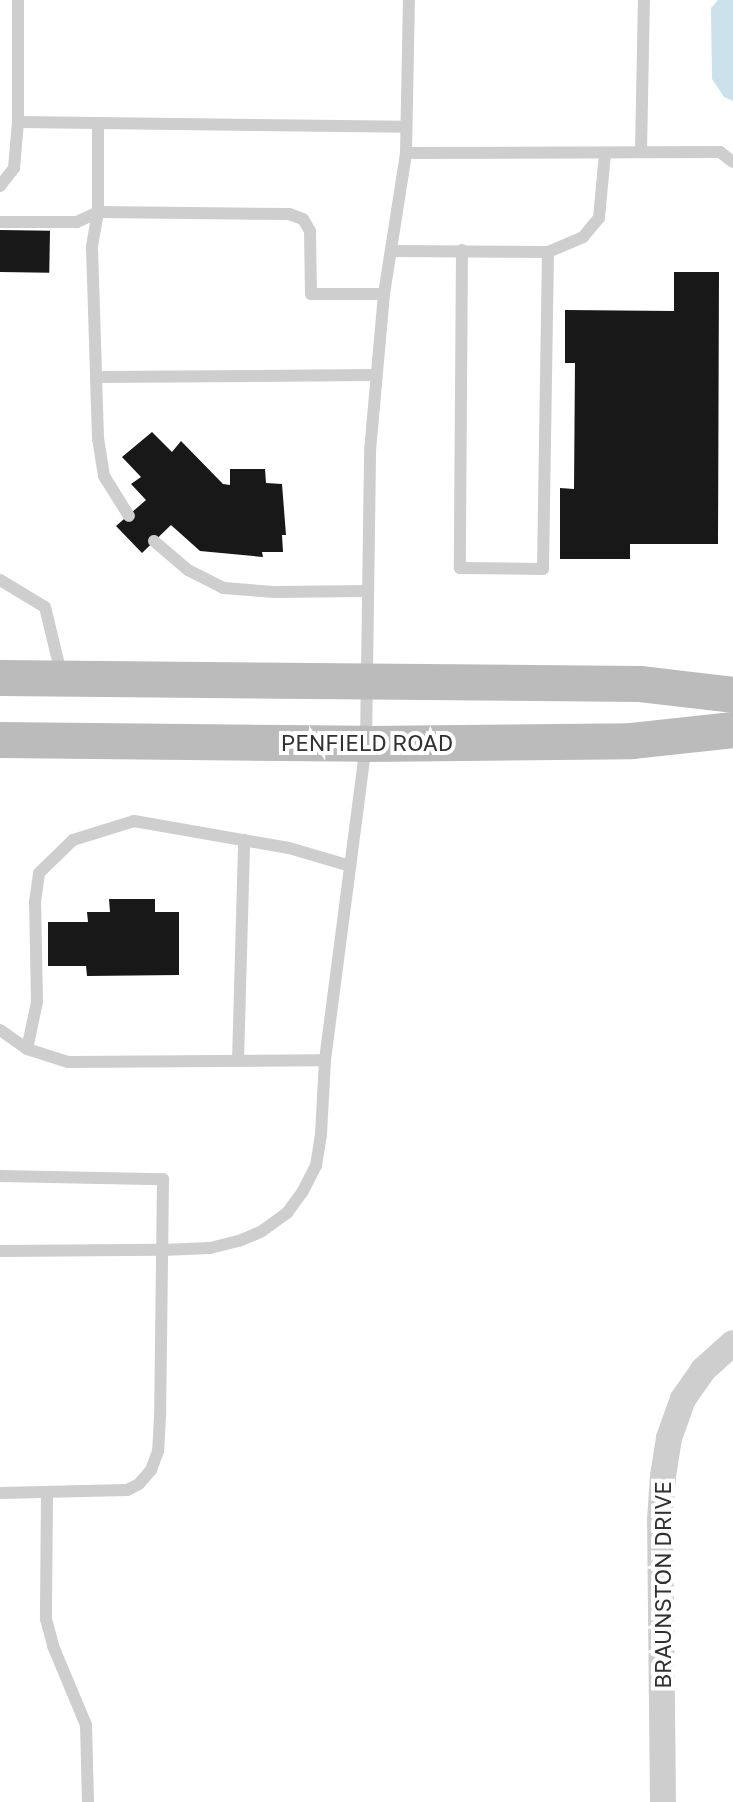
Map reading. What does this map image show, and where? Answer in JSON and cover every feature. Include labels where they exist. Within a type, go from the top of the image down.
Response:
[{"type":"main road","points":[[0,678],[640,684],[733,695]]},
{"type":"main road","name":"PENFIELD ROAD","points":[[0,740],[366,744],[632,741],[733,730]]},
{"type":"street","name":"BRAUNSTON DRIVE","points":[[663,1802],[660,1520],[665,1463],[669,1438],[683,1399],[703,1370],[733,1343]]},
{"type":"lane","points":[[0,186],[14,168],[18,122],[18,0]]},
{"type":"lane","points":[[0,1251],[210,1248],[239,1241],[262,1231],[287,1213],[316,1166],[325,1060],[366,744],[375,375],[406,153],[409,0]]},
{"type":"lane","points":[[641,152],[644,0]]},
{"type":"lane","points":[[18,122],[406,127]]},
{"type":"lane","points":[[98,123],[98,212],[92,247],[98,438],[104,476],[129,516]]},
{"type":"lane","points":[[406,153],[720,152],[733,162]]},
{"type":"lane","points":[[391,251],[548,252],[583,237],[599,218],[605,153]]},
{"type":"lane","points":[[0,222],[77,222],[98,212],[289,214],[303,219],[310,231],[311,294],[384,294]]},
{"type":"lane","points":[[462,250],[460,568],[543,569],[548,252]]},
{"type":"lane","points":[[96,377],[375,375]]},
{"type":"lane","points":[[154,541],[188,570],[223,588],[368,591]]},
{"type":"lane","points":[[0,580],[45,607],[62,678]]},
{"type":"lane","points":[[27,1049],[37,1002],[35,902],[39,873],[73,840],[134,821],[289,848],[350,866]]},
{"type":"lane","points":[[238,1061],[244,840]]},
{"type":"lane","points":[[3,1033],[27,1049],[68,1062],[325,1060]]},
{"type":"lane","points":[[0,1176],[163,1179],[160,1416],[158,1451],[151,1470],[127,1490],[0,1493]]},
{"type":"lane","points":[[47,1493],[46,1619],[53,1646],[86,1725],[88,1802]]},
{"type":"water","points":[[718,0],[733,0],[733,101],[724,97],[712,79],[711,8]]},
{"type":"building","points":[[0,230],[50,231],[49,273],[0,272]]},
{"type":"building","points":[[674,272],[719,272],[718,544],[630,544],[630,559],[560,559],[560,488],[574,489],[575,363],[565,363],[565,310],[674,311]]},
{"type":"building","points":[[152,432],[172,452],[181,441],[223,484],[230,485],[230,469],[265,469],[266,483],[282,484],[286,535],[282,535],[283,552],[262,552],[263,557],[200,551],[171,525],[142,553],[116,526],[146,500],[131,484],[141,477],[122,457]]},
{"type":"building","points":[[109,899],[155,899],[155,912],[179,912],[179,975],[87,976],[86,966],[48,966],[48,922],[88,922],[87,912],[110,912]]}]
